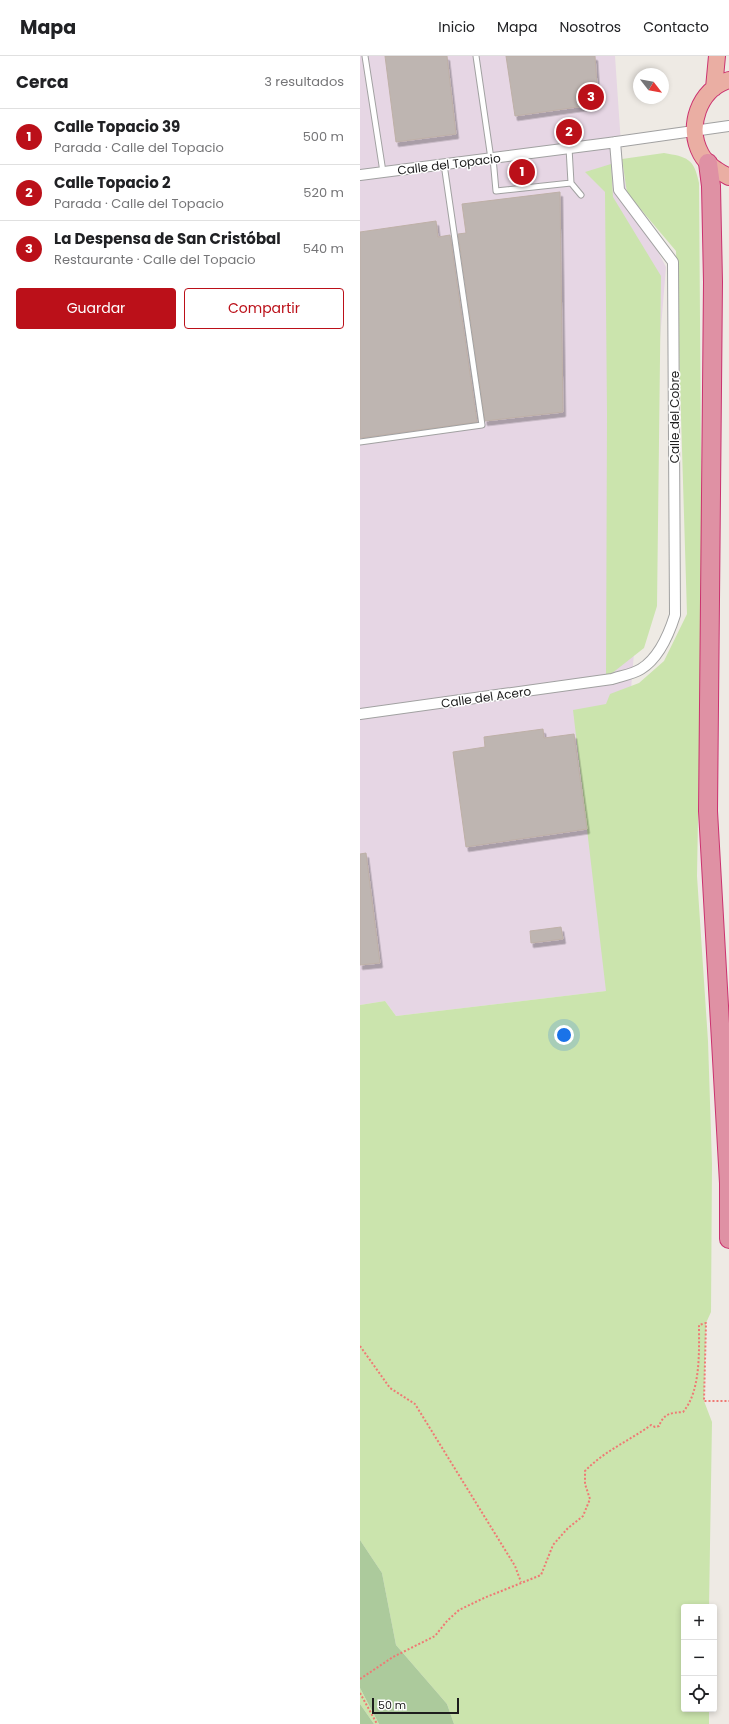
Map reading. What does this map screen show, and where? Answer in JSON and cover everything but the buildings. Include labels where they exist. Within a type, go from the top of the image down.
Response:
[{"type":"highway","points":[[714,88],[717,56]]},
{"type":"highway","points":[[729,80],[714,88],[701,103],[695,121],[694,130],[696,142],[701,154],[718,172],[729,177]]},
{"type":"highway","points":[[708,163],[712,186],[713,282],[708,811],[729,1183]]},
{"type":"highway","points":[[729,1156],[729,1239]]},
{"type":"street","name":"Calle del Topacio","points":[[360,175],[729,126]]},
{"type":"street","name":"Calle del Cobre","points":[[612,679],[642,669],[657,654],[668,636],[675,615],[673,262],[619,190],[615,142]]},
{"type":"street","name":"Calle del Acero","points":[[360,714],[612,679]]},
{"type":"lane","points":[[365,56],[383,172]]},
{"type":"lane","points":[[476,56],[496,191],[571,183]]},
{"type":"lane","points":[[569,148],[571,183],[581,195]]},
{"type":"lane","points":[[360,442],[482,425],[444,164]]},
{"type":"path","points":[[360,1679],[393,1656],[435,1636],[447,1621],[459,1610],[541,1574],[553,1545],[568,1528],[583,1516],[590,1499],[585,1484],[585,1471],[597,1459],[621,1443],[650,1425],[655,1427],[659,1426],[662,1419],[670,1413],[683,1412],[690,1404],[700,1364],[699,1325],[706,1323],[704,1401],[729,1401]]},
{"type":"path","points":[[360,1346],[390,1388],[415,1404],[515,1566],[521,1582]]},
{"type":"path","points":[[360,1693],[377,1724]]},
{"type":"shaded area","points":[[360,56],[615,56],[622,159],[627,193],[666,267],[606,991],[396,1016],[385,1001],[360,1005]]},
{"type":"green space","points":[[664,153],[678,156],[688,160],[692,164],[695,168],[699,183],[702,593],[697,876],[708,1041],[712,1164],[711,1312],[706,1323],[704,1401],[712,1422],[709,1604],[681,1604],[681,1712],[709,1712],[709,1724],[454,1724],[447,1704],[396,1645],[382,1573],[360,1540],[360,1005],[385,1001],[396,1016],[606,991],[573,710],[606,704],[610,694],[639,683],[664,661],[687,614],[676,251],[627,193],[622,159]]},
{"type":"green space","points":[[611,164],[613,197],[661,276],[657,606],[644,648],[606,678],[607,414],[605,192],[585,172]]},
{"type":"green space","points":[[360,1540],[382,1573],[396,1645],[447,1704],[454,1724],[379,1724],[360,1688]]},
{"type":"green space","points":[[360,1688],[379,1724],[374,1724],[360,1704]]},
{"type":"green space","points":[[360,1704],[374,1724],[360,1724]]},
{"type":"place","name":"La Despensa de San Cristóbal","points":[[591,97]]},
{"type":"place","name":"Calle Topacio 2","points":[[569,132]]},
{"type":"place","name":"Calle Topacio 39","points":[[522,172]]}]
